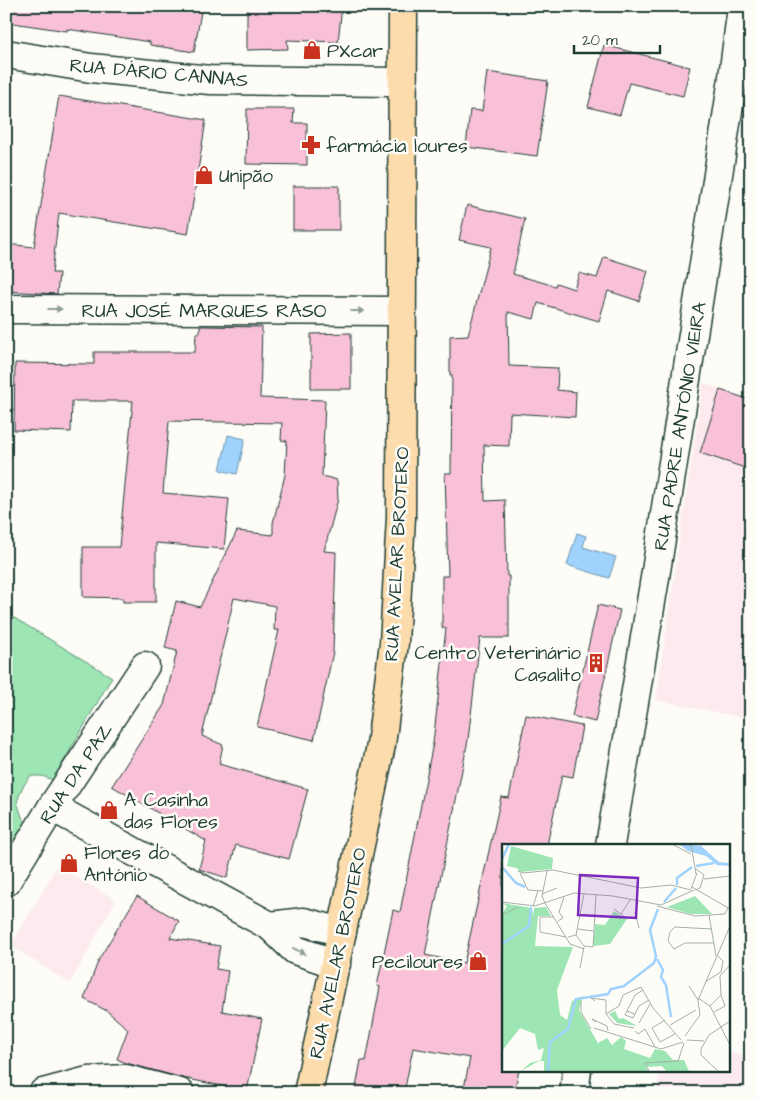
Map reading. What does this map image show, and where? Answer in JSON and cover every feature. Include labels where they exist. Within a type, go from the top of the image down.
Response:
[{"type":"main road","name":"RUA AVELAR BROTERO","points":[[308,1093],[381,745],[394,643],[401,517],[403,6]]},
{"type":"street","name":"RUA PADRE ANTÓNIO VIEIRA","points":[[610,844],[658,564],[732,85],[742,6]]},
{"type":"street","name":"RUA DÁRIO CANNAS","points":[[6,54],[91,68],[210,80],[397,82],[402,84]]},
{"type":"street","name":"RUA JOSÉ MARQUES RASO","points":[[6,308],[402,311]]},
{"type":"street","name":"RUA DA PAZ","points":[[6,882],[52,807],[145,666]]},
{"type":"street","points":[[52,807],[270,926],[295,950],[336,964]]},
{"type":"street","points":[[270,926],[304,922],[342,932]]},
{"type":"street","points":[[574,1093],[577,1072]]},
{"type":"street","points":[[43,1093],[88,1081],[126,1079],[180,1093]]},
{"type":"shaded area","points":[[703,383],[751,400],[751,719],[656,700]]},
{"type":"shaded area","points":[[57,866],[116,900],[70,983],[11,946]]},
{"type":"shaded area","points":[[730,1053],[751,1055],[751,1093],[657,1093],[660,1072],[730,1072]]},
{"type":"green space","points":[[6,613],[112,677],[53,780],[42,776],[30,776],[22,788],[17,802],[22,817],[32,832],[6,867]]},
{"type":"water","points":[[228,435],[245,439],[237,474],[220,470]]},
{"type":"water","points":[[577,533],[586,536],[583,547],[616,557],[609,578],[567,565]]},
{"type":"building","points":[[6,6],[202,6],[194,52],[150,45],[150,42],[6,22]]},
{"type":"building","points":[[247,6],[342,6],[338,42],[287,40],[288,49],[247,50]]},
{"type":"building","points":[[604,45],[690,67],[683,96],[629,83],[620,115],[588,107]]},
{"type":"building","points":[[487,72],[548,81],[537,156],[466,147],[470,110],[482,111]]},
{"type":"building","points":[[59,96],[206,120],[188,234],[59,213],[52,273],[59,273],[57,294],[6,291],[6,244],[34,247]]},
{"type":"building","points":[[247,109],[294,109],[293,123],[307,123],[307,165],[246,164]]},
{"type":"building","points":[[293,186],[339,186],[339,230],[293,230]]},
{"type":"building","points":[[467,205],[525,219],[513,274],[555,286],[556,283],[574,289],[579,273],[597,278],[604,257],[648,271],[639,301],[608,291],[599,321],[538,303],[534,319],[508,312],[509,366],[558,368],[557,390],[576,392],[575,417],[510,413],[509,446],[484,445],[485,501],[505,500],[507,576],[509,576],[509,638],[480,638],[468,740],[425,955],[464,963],[501,797],[509,798],[526,715],[582,726],[573,777],[562,775],[547,844],[502,844],[502,1072],[519,1072],[514,1093],[463,1093],[470,1058],[413,1048],[404,1093],[355,1093],[361,1060],[366,1061],[380,987],[377,986],[393,910],[400,912],[433,743],[446,628],[442,628],[442,576],[448,576],[445,473],[451,473],[452,375],[450,375],[450,336],[468,335],[491,247],[459,240]]},
{"type":"building","points":[[200,326],[262,327],[260,398],[325,400],[322,476],[337,480],[338,499],[324,551],[336,552],[333,652],[314,740],[257,727],[279,630],[274,630],[275,606],[234,598],[202,736],[223,745],[219,764],[308,789],[289,859],[236,845],[227,878],[199,869],[206,841],[112,786],[164,705],[177,651],[165,648],[176,601],[200,607],[237,531],[273,535],[273,523],[285,475],[287,441],[281,440],[282,423],[169,421],[163,493],[229,499],[224,549],[156,543],[156,602],[123,602],[123,598],[83,597],[83,547],[119,547],[133,401],[72,401],[71,432],[14,430],[15,363],[94,364],[94,352],[195,352],[196,333],[200,333]]},
{"type":"building","points":[[351,333],[351,389],[311,389],[311,334]]},
{"type":"building","points":[[720,390],[751,400],[751,470],[700,453]]},
{"type":"building","name":"Centro Veterinário Casalito","points":[[598,605],[620,610],[595,722],[572,716]]},
{"type":"building","points":[[137,896],[179,921],[170,938],[220,946],[216,969],[228,971],[222,1011],[262,1019],[247,1091],[183,1078],[117,1059],[128,1029],[107,1011],[84,999],[99,959]]},
{"type":"place","name":"PXcar","points":[[312,50]]},
{"type":"place","name":"farmácia loures","points":[[311,145]]},
{"type":"place","name":"Unipão","points":[[204,175]]},
{"type":"place","name":"Centro Veterinário Casalito","points":[[596,663]]},
{"type":"place","name":"A Casinha das Flores","points":[[109,810]]},
{"type":"place","name":"Flores do António","points":[[69,863]]},
{"type":"place","name":"Peciloures","points":[[478,961]]}]
